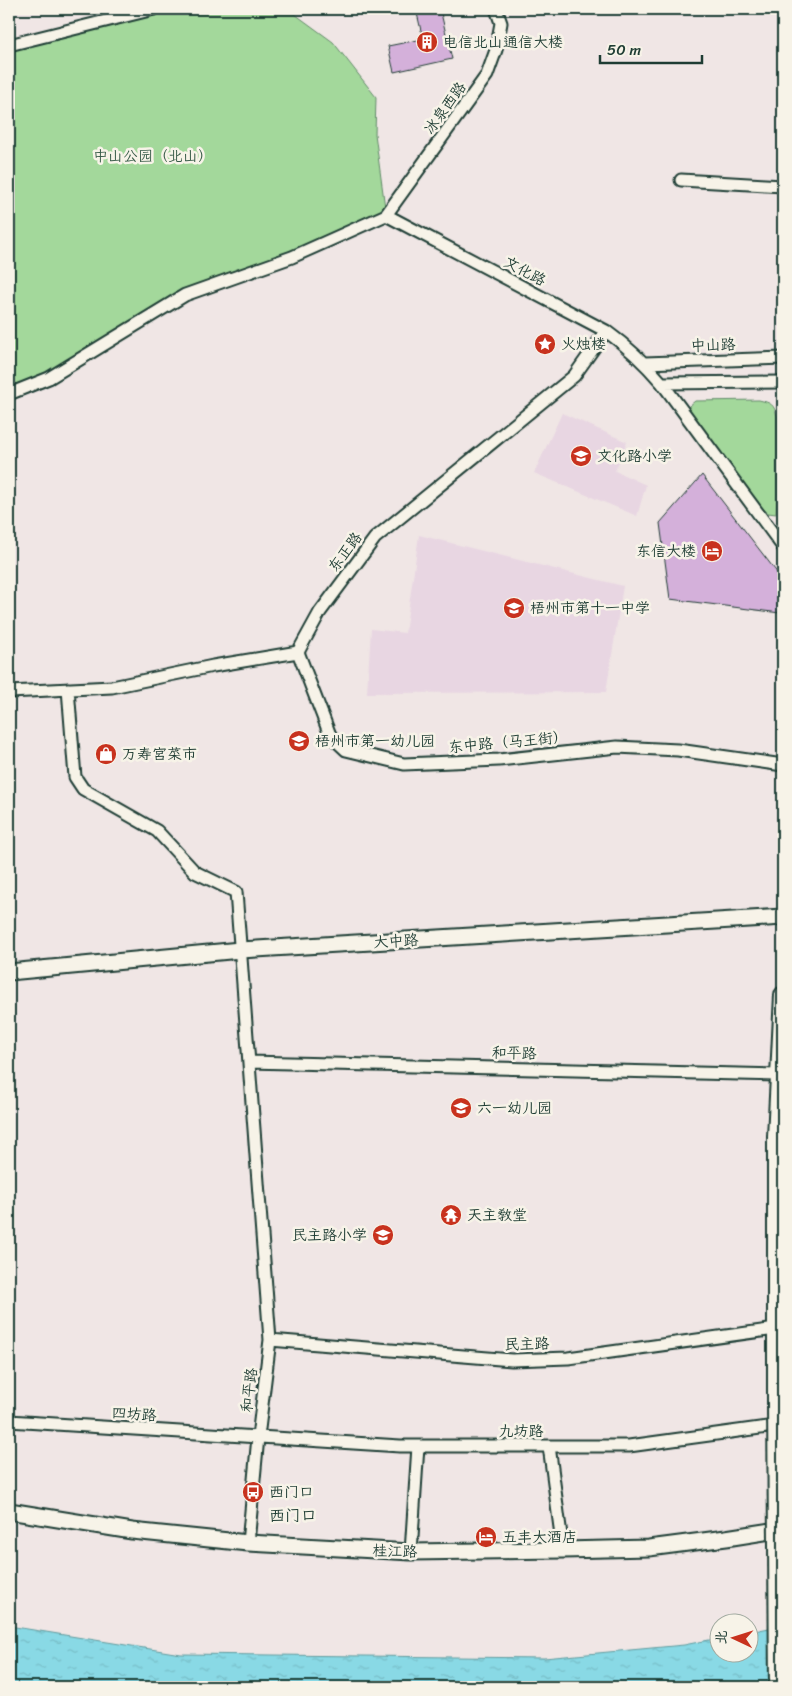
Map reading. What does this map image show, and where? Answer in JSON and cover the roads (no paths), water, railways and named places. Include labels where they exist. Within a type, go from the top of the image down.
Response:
[{"type":"main road","points":[[778,1687],[776,1403],[780,1328],[775,1189],[783,995]]},
{"type":"street","points":[[9,45],[154,9]]},
{"type":"street","name":"冰泉西路","points":[[386,214],[487,75],[496,50],[501,23],[496,9]]},
{"type":"street","points":[[681,180],[783,186]]},
{"type":"street","points":[[9,394],[49,378],[185,295],[292,257],[386,214]]},
{"type":"street","name":"文化路","points":[[386,214],[606,331],[645,363],[662,383]]},
{"type":"street","name":"东正路","points":[[298,652],[320,612],[375,538],[574,376],[606,331]]},
{"type":"street","name":"中山路","points":[[645,363],[783,358]]},
{"type":"street","points":[[662,383],[783,382]]},
{"type":"street","points":[[662,383],[783,547]]},
{"type":"street","points":[[9,692],[112,686],[212,666],[298,652]]},
{"type":"street","name":"东中路（马王街）","points":[[298,652],[330,735],[346,750],[404,764],[499,760],[617,746],[678,750],[783,764]]},
{"type":"street","name":"和平路","points":[[68,689],[75,777],[83,789],[157,831],[195,872],[236,892],[270,1340],[248,1543]]},
{"type":"street","name":"大中路","points":[[9,972],[240,950],[783,917]]},
{"type":"street","name":"和平路","points":[[248,1062],[779,1075]]},
{"type":"street","name":"民主路","points":[[270,1340],[512,1360],[568,1358],[780,1328]]},
{"type":"street","name":"四坊路","points":[[9,1421],[258,1437]]},
{"type":"street","name":"九坊路","points":[[258,1437],[418,1446],[630,1446],[783,1424]]},
{"type":"street","points":[[411,1552],[418,1446]]},
{"type":"street","points":[[549,1446],[564,1550]]},
{"type":"street","name":"桂江路","points":[[9,1511],[132,1531],[248,1543],[411,1552],[649,1548],[783,1529]]},
{"type":"water","points":[[783,1625],[783,1687],[9,1687],[9,1626],[181,1654],[544,1658],[684,1645],[710,1640],[710,1664],[760,1664],[760,1630]]},
{"type":"place","name":"电信北山通信大楼","points":[[427,42]]},
{"type":"place","name":"火烛楼","points":[[545,344]]},
{"type":"place","name":"文化路小学","points":[[581,456]]},
{"type":"place","name":"东信大楼","points":[[712,551]]},
{"type":"place","name":"梧州市第十一中学","points":[[514,608]]},
{"type":"place","name":"梧州市第一幼儿园","points":[[299,741]]},
{"type":"place","name":"万寿宫菜市","points":[[106,754]]},
{"type":"place","name":"六一幼儿园","points":[[461,1108]]},
{"type":"place","name":"天主教堂","points":[[451,1215]]},
{"type":"place","name":"民主路小学","points":[[383,1235]]},
{"type":"place","name":"西门口","points":[[253,1492]]},
{"type":"place","name":"五丰大酒店","points":[[486,1537]]},
{"type":"district","name":"西门口","points":[[293,1515]]},
{"type":"park label","name":"中山公园（北山）","points":[[153,156]]}]
